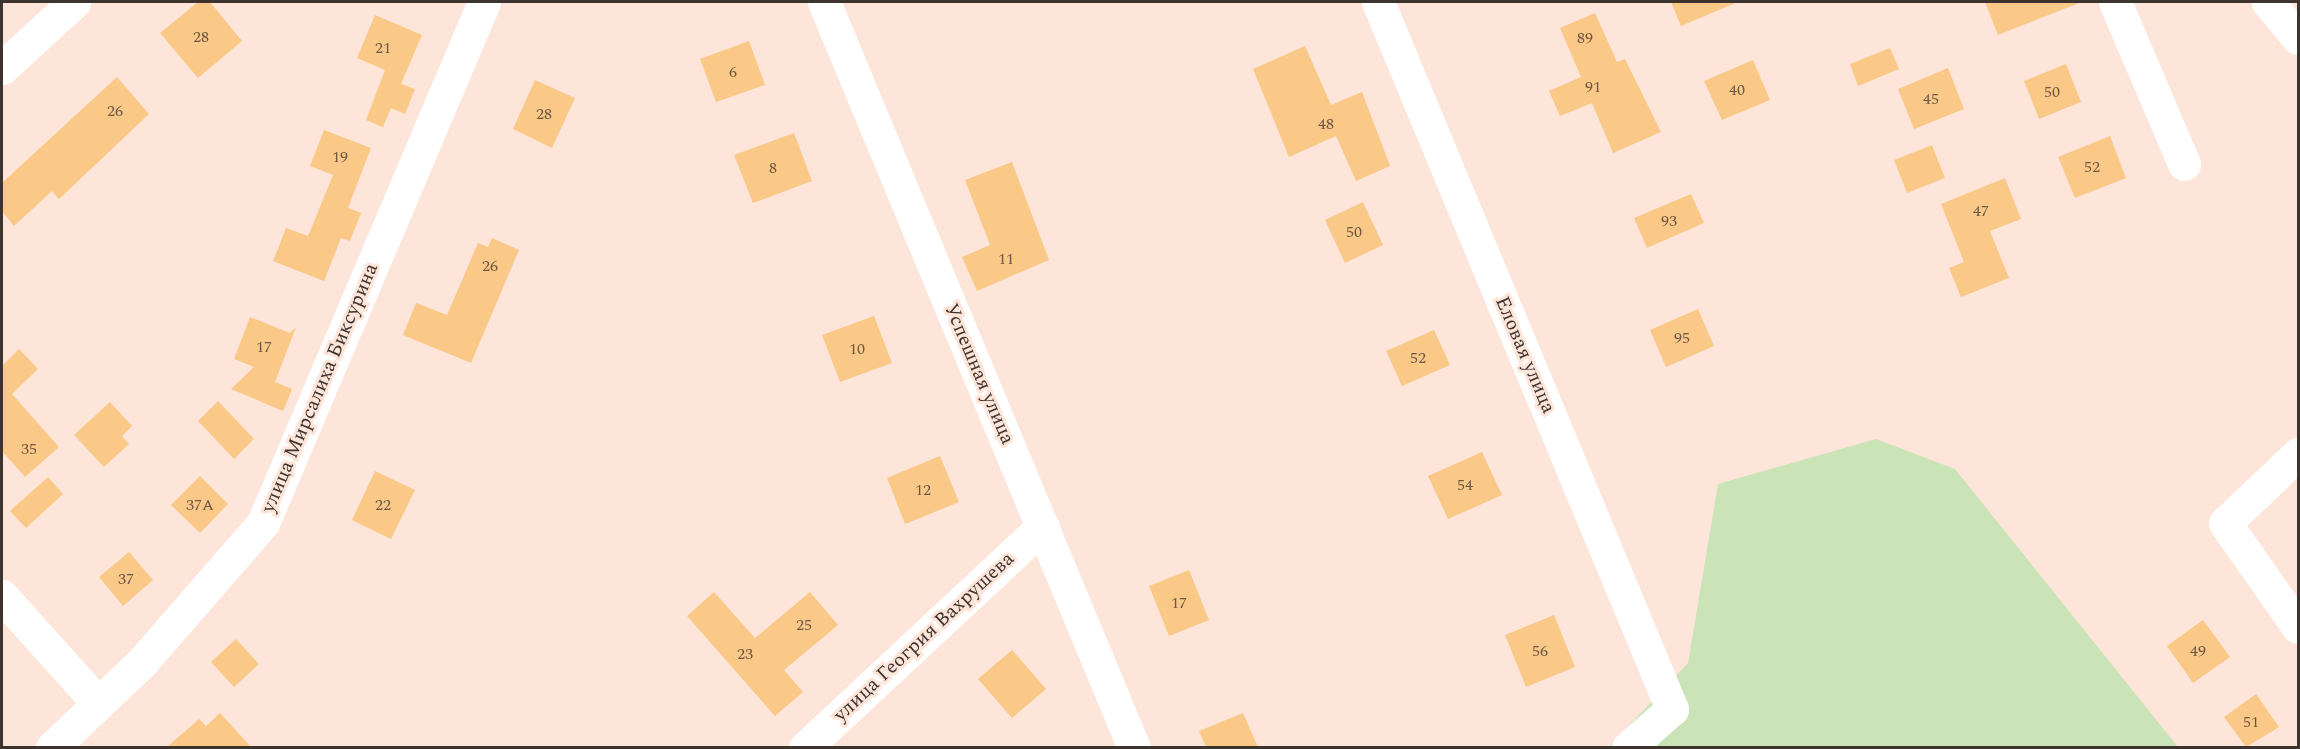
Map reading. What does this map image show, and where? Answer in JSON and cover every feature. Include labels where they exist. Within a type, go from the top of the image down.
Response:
[{"type":"street","points":[[2,68],[74,2]]},
{"type":"street","name":"улица Мирсалиха Биксурина","points":[[52,747],[143,661],[263,523],[484,2]]},
{"type":"street","name":"Успешная улица","points":[[824,2],[1134,747]]},
{"type":"street","name":"Еловая улица","points":[[1378,2],[1671,709],[1628,747]]},
{"type":"street","points":[[2115,2],[2184,164]]},
{"type":"street","points":[[2268,2],[2298,38]]},
{"type":"street","points":[[2298,454],[2225,523],[2298,627]]},
{"type":"street","name":"улица Геогрия Вахрушева","points":[[805,747],[1043,526]]},
{"type":"street","points":[[2,596],[98,703]]},
{"type":"green space","points":[[1876,439],[1955,469],[2178,747],[1608,748],[1688,663],[1718,484]]},
{"type":"building","points":[[198,2],[210,2],[242,41],[198,78],[160,33]]},
{"type":"building","points":[[1671,2],[1738,2],[1681,26]]},
{"type":"building","points":[[1985,2],[2079,2],[2079,3],[1998,35]]},
{"type":"building","points":[[1595,13],[1617,62],[1625,59],[1661,132],[1613,153],[1592,103],[1560,116],[1549,91],[1581,77],[1560,28]]},
{"type":"building","points":[[375,15],[422,35],[401,84],[415,89],[405,114],[391,108],[383,127],[366,120],[385,70],[357,58]]},
{"type":"building","points":[[749,41],[765,85],[716,102],[700,59]]},
{"type":"building","points":[[1305,46],[1331,105],[1362,92],[1390,166],[1356,181],[1336,136],[1289,157],[1253,69]]},
{"type":"building","points":[[1890,48],[1899,69],[1858,86],[1850,64]]},
{"type":"building","points":[[1753,60],[1770,100],[1722,120],[1704,81]]},
{"type":"building","points":[[2066,64],[2081,102],[2039,119],[2024,81]]},
{"type":"building","points":[[1948,68],[1964,109],[1914,129],[1898,89]]},
{"type":"building","points":[[117,77],[149,114],[59,199],[52,191],[14,226],[2,211],[2,183]]},
{"type":"building","points":[[535,80],[575,98],[552,148],[513,129]]},
{"type":"building","points":[[324,130],[371,148],[348,208],[361,213],[350,241],[341,238],[324,281],[273,261],[286,228],[308,236],[333,175],[310,166]]},
{"type":"building","points":[[794,133],[812,181],[753,203],[734,155]]},
{"type":"building","points":[[2110,136],[2126,178],[2075,198],[2058,157]]},
{"type":"building","points":[[1932,145],[1945,178],[1907,193],[1894,160]]},
{"type":"building","points":[[1012,162],[1049,260],[977,291],[962,257],[990,245],[965,180]]},
{"type":"building","points":[[2005,178],[2021,219],[1990,231],[2009,278],[1961,297],[1949,268],[1964,262],[1941,204]]},
{"type":"building","points":[[1691,194],[1704,223],[1647,248],[1634,218]]},
{"type":"building","points":[[1363,202],[1383,245],[1345,263],[1325,220]]},
{"type":"building","points":[[492,238],[519,250],[471,363],[403,335],[416,303],[447,315],[478,243],[488,247]]},
{"type":"building","points":[[1698,309],[1714,346],[1666,367],[1650,330]]},
{"type":"building","points":[[874,316],[892,363],[840,382],[822,335]]},
{"type":"building","points":[[250,317],[290,333],[296,327],[275,382],[292,389],[283,411],[231,389],[254,367],[234,359]]},
{"type":"building","points":[[1434,330],[1450,365],[1402,386],[1386,351]]},
{"type":"building","points":[[19,349],[38,369],[12,394],[59,447],[25,477],[2,451],[2,366]]},
{"type":"building","points":[[218,401],[254,439],[234,459],[198,421]]},
{"type":"building","points":[[110,402],[132,426],[122,436],[129,444],[104,467],[74,435]]},
{"type":"building","points":[[1482,452],[1502,495],[1448,519],[1428,476]]},
{"type":"building","points":[[940,456],[959,502],[905,524],[887,478]]},
{"type":"building","points":[[375,471],[415,490],[391,539],[352,520]]},
{"type":"building","points":[[200,476],[228,504],[200,533],[171,505]]},
{"type":"building","points":[[48,477],[63,494],[26,528],[10,511]]},
{"type":"building","points":[[129,552],[153,580],[123,606],[99,577]]},
{"type":"building","points":[[1189,570],[1209,620],[1169,636],[1149,586]]},
{"type":"building","points":[[714,592],[755,638],[810,592],[838,625],[784,670],[803,692],[775,716],[687,616]]},
{"type":"building","points":[[1554,615],[1575,667],[1526,687],[1505,635]]},
{"type":"building","points":[[2203,620],[2230,657],[2193,683],[2167,646]]},
{"type":"building","points":[[236,639],[259,664],[234,687],[211,662]]},
{"type":"building","points":[[1012,650],[1046,689],[1012,718],[978,679]]},
{"type":"building","points":[[2256,694],[2279,727],[2246,747],[2224,717]]},
{"type":"building","points":[[220,713],[251,747],[167,747],[199,719],[206,726]]},
{"type":"building","points":[[1243,713],[1258,747],[1206,747],[1199,731]]}]
